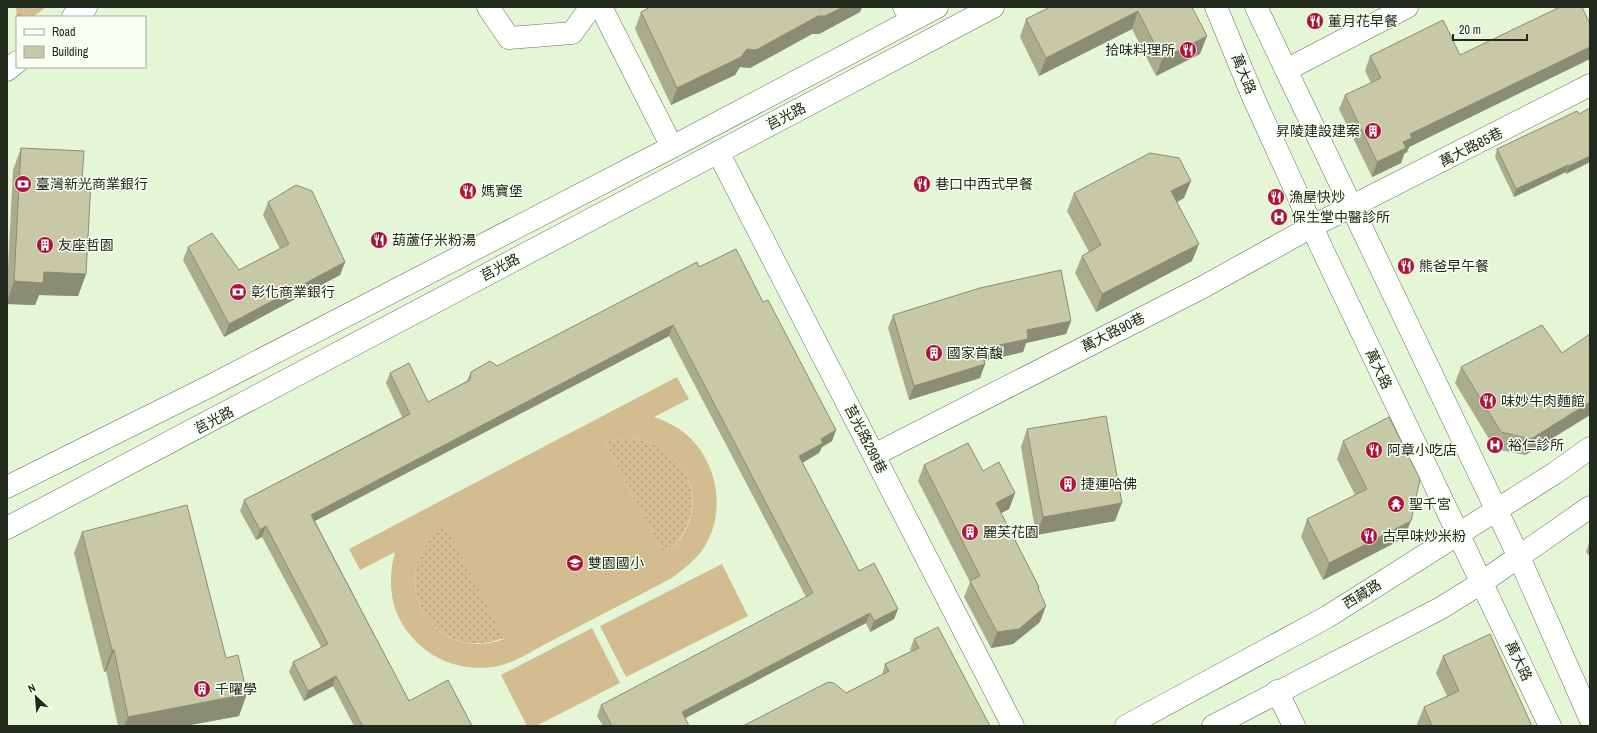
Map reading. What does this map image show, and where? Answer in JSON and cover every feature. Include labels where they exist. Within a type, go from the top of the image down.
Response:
[{"type":"street","points":[[74,16],[86,7]]},
{"type":"street","points":[[488,7],[509,38],[572,33],[591,7]]},
{"type":"street","points":[[601,7],[672,147]]},
{"type":"street","name":"莒光路","points":[[7,487],[212,385],[672,147],[908,14],[937,7]]},
{"type":"street","name":"莒光路","points":[[7,528],[993,7]]},
{"type":"street","name":"萬大路","points":[[1216,7],[1254,99],[1313,226],[1327,260],[1550,726]]},
{"type":"street","points":[[1256,7],[1518,557],[1590,718]]},
{"type":"street","points":[[1286,70],[1407,7]]},
{"type":"street","points":[[7,70],[16,63]]},
{"type":"street","name":"萬大路85巷","points":[[1350,207],[1590,85]]},
{"type":"street","name":"莒光路299巷","points":[[718,152],[1013,726]]},
{"type":"street","name":"萬大路90巷","points":[[874,455],[1203,287],[1350,207]]},
{"type":"street","name":"西藏路","points":[[1126,726],[1327,617],[1495,509],[1555,473],[1590,448]]},
{"type":"street","points":[[1213,726],[1440,608],[1481,583],[1590,507]]},
{"type":"street","points":[[1278,691],[1294,726]]},
{"type":"green space","points":[[16,7],[46,7],[34,16],[17,16]]},
{"type":"green space","points":[[677,377],[689,399],[654,417],[672,425],[688,436],[699,448],[713,477],[717,509],[709,539],[700,553],[672,578],[516,660],[493,667],[481,668],[459,666],[439,658],[429,652],[412,637],[405,628],[395,607],[392,597],[391,575],[395,552],[360,570],[349,549]],"holes":[[[628,438],[650,443],[668,453],[682,467],[690,483],[693,502],[689,521],[680,539],[664,555],[605,442]],[[445,526],[504,639],[477,644],[454,640],[435,628],[422,611],[416,590],[417,568],[426,546]]]},
{"type":"green space","points":[[628,438],[650,443],[668,453],[681,466],[690,483],[692,501],[689,520],[680,538],[664,555],[605,442]]},
{"type":"green space","points":[[445,525],[504,638],[477,643],[454,639],[435,628],[422,611],[416,590],[417,568],[426,545]]},
{"type":"green space","points":[[722,564],[748,616],[626,677],[600,626]]},
{"type":"green space","points":[[592,628],[620,683],[536,726],[527,726],[501,675]]},
{"type":"building","points":[[650,7],[843,7],[825,16],[818,16],[756,50],[747,49],[741,57],[677,88],[641,12]]},
{"type":"building","points":[[1050,7],[1192,7],[1207,36],[1162,59],[1138,11],[1046,58],[1026,19]]},
{"type":"building","points":[[1560,7],[1582,7],[1590,24],[1590,47],[1410,134],[1412,138],[1403,142],[1406,148],[1377,162],[1345,95],[1381,78],[1370,56],[1443,20],[1460,55]]},
{"type":"building","points":[[1590,108],[1590,156],[1516,189],[1497,149],[1577,111],[1579,114]]},
{"type":"building","name":"友座哲園","points":[[21,148],[84,151],[82,180],[91,181],[86,274],[44,272],[43,283],[14,281]]},
{"type":"building","points":[[1150,153],[1179,158],[1191,181],[1171,191],[1199,244],[1102,294],[1082,256],[1101,245],[1074,193]]},
{"type":"building","points":[[296,185],[312,191],[345,262],[229,324],[188,247],[212,233],[239,270],[289,244],[268,202]]},
{"type":"building","points":[[736,249],[763,302],[768,300],[836,430],[821,439],[823,443],[799,456],[859,571],[874,563],[898,609],[874,621],[870,613],[682,712],[689,726],[612,726],[601,705],[813,593],[673,325],[311,515],[409,701],[448,680],[472,726],[360,726],[362,725],[336,676],[308,691],[293,662],[328,644],[266,526],[260,530],[244,500],[410,414],[390,373],[409,363],[428,402],[470,380],[471,372],[490,361],[497,366],[697,262],[699,267]]},
{"type":"building","points":[[1061,270],[1071,321],[1027,330],[1028,339],[980,349],[985,364],[914,386],[893,315],[980,288]]},
{"type":"building","points":[[1542,325],[1562,353],[1590,334],[1590,402],[1531,439],[1501,432],[1461,367]]},
{"type":"building","name":"捷運哈佛","points":[[1106,416],[1122,503],[1043,517],[1027,429]]},
{"type":"building","points":[[1389,417],[1420,479],[1411,521],[1329,563],[1307,519],[1367,489],[1343,441]]},
{"type":"building","points":[[968,443],[983,471],[999,462],[1015,493],[996,503],[1039,587],[1038,588],[1046,606],[1019,629],[997,632],[970,581],[980,576],[924,465]]},
{"type":"building","points":[[187,505],[226,658],[238,655],[247,694],[128,717],[114,650],[112,650],[82,532]]},
{"type":"building","points":[[938,627],[990,726],[743,726],[828,682],[834,683],[846,693],[889,671],[885,664],[919,648],[914,639]]},
{"type":"building","points":[[1490,634],[1532,726],[1432,726],[1424,707],[1459,691],[1443,656]]},
{"type":"place","name":"董月花早餐","points":[[1315,21]]},
{"type":"place","name":"拾味料理所","points":[[1188,50]]},
{"type":"place","name":"昇陵建設建案","points":[[1373,131]]},
{"type":"place","name":"臺灣新光商業銀行","points":[[23,184]]},
{"type":"place","name":"巷口中西式早餐","points":[[922,184]]},
{"type":"place","name":"媽寶堡","points":[[468,191]]},
{"type":"place","name":"漁屋快炒","points":[[1276,197]]},
{"type":"place","name":"保生堂中醫診所","points":[[1279,217]]},
{"type":"place","name":"葫蘆仔米粉湯","points":[[379,240]]},
{"type":"place","name":"友座哲園","points":[[45,245]]},
{"type":"place","name":"熊爸早午餐","points":[[1406,266]]},
{"type":"place","name":"彰化商業銀行","points":[[238,292]]},
{"type":"place","name":"國家首馥","points":[[934,353]]},
{"type":"place","name":"味妙牛肉麵館","points":[[1488,401]]},
{"type":"place","name":"裕仁診所","points":[[1495,445]]},
{"type":"place","name":"阿章小吃店","points":[[1374,450]]},
{"type":"place","name":"捷運哈佛","points":[[1068,484]]},
{"type":"place","name":"聖千宮","points":[[1396,504]]},
{"type":"place","name":"麗芙花園","points":[[970,532]]},
{"type":"place","name":"古早味炒米粉","points":[[1369,536]]},
{"type":"place","name":"雙園國小","points":[[575,563]]},
{"type":"place","name":"千曜學","points":[[202,689]]}]
